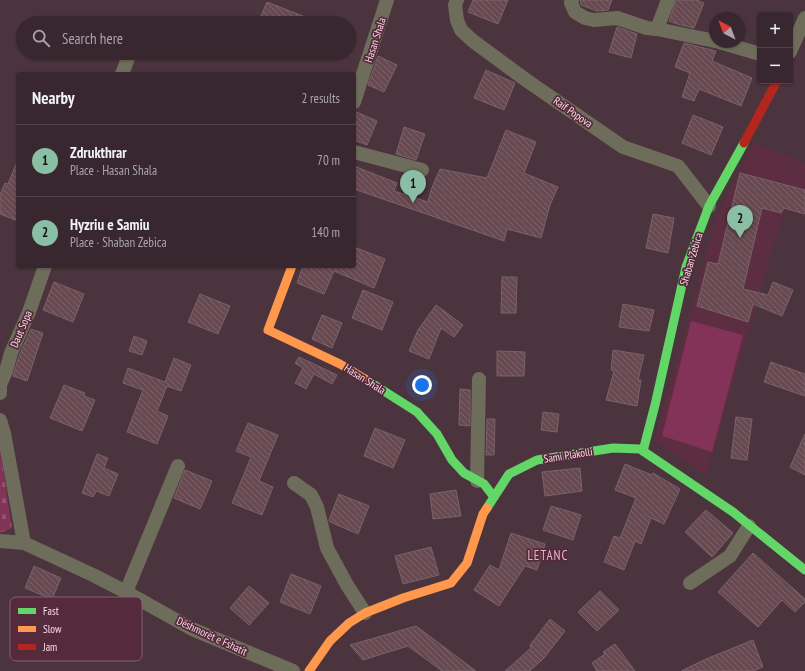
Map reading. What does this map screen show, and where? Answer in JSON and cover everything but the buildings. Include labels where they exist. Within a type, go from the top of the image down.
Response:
[{"type":"street","name":"Hasan Shala","points":[[356,96],[387,0]]},
{"type":"street","name":"Raif Popova","points":[[457,0],[457,20],[461,30],[473,41],[526,80],[623,147],[678,166],[709,206]]},
{"type":"street","points":[[572,0],[571,4],[575,12],[585,18],[594,20],[617,18],[647,28],[709,40]]},
{"type":"street","points":[[658,29],[668,0]]},
{"type":"street","points":[[792,48],[805,18]]},
{"type":"street","points":[[740,48],[757,53]]},
{"type":"street","points":[[123,72],[127,60]]},
{"type":"street","name":"Shaban Zebica","points":[[643,451],[655,405],[686,267],[709,206],[776,84]]},
{"type":"street","points":[[356,153],[422,170]]},
{"type":"street","name":"Daut Sopa","points":[[0,393],[0,385],[11,354],[29,312],[44,268]]},
{"type":"street","name":"Hasan Shala","points":[[291,268],[268,330],[340,364],[417,412],[437,434],[452,460],[464,473],[484,484],[494,497]]},
{"type":"street","points":[[477,481],[479,378]]},
{"type":"street","points":[[0,420],[4,433],[24,543],[0,541]]},
{"type":"street","name":"Sami Plakolli","points":[[309,671],[330,641],[349,624],[366,613],[403,598],[451,583],[467,563],[483,514],[509,474],[537,460],[613,448],[640,449],[733,512],[805,570]]},
{"type":"street","points":[[126,592],[178,466]]},
{"type":"street","points":[[294,483],[311,495],[317,507],[327,548],[347,585],[366,613]]},
{"type":"street","points":[[690,582],[730,556],[749,526]]},
{"type":"street","name":"Dëshmorët e Fshatit","points":[[24,543],[93,575],[135,597]]},
{"type":"street","name":"Dëshmorët e Fshatit","points":[[142,601],[192,630],[293,671]]},
{"type":"shaded area","points":[[754,143],[805,163],[805,216],[784,210],[706,476],[654,440],[716,218]]},
{"type":"green space","points":[[691,321],[743,335],[712,452],[662,436]]},
{"type":"green space","points":[[0,449],[12,528],[0,533]]},
{"type":"traffic: fast","points":[[643,451],[655,405],[686,267],[709,206],[744,143]]},
{"type":"traffic: fast","points":[[365,379],[417,412],[437,434],[452,460],[464,473],[484,484],[494,497]]},
{"type":"traffic: fast","points":[[487,508],[509,474],[537,460],[613,448],[640,449],[733,512],[805,570]]},
{"type":"traffic: slow","points":[[291,268],[268,330],[340,364],[365,379]]},
{"type":"traffic: slow","points":[[309,671],[330,641],[349,623],[365,613],[403,598],[451,583],[467,563],[483,514],[487,508]]},
{"type":"traffic: jam","points":[[744,143],[775,84]]},
{"type":"place","name":"Zdrukthrar","points":[[413,203]]},
{"type":"place","name":"Hyzriu e Samiu","points":[[740,238]]},
{"type":"district","name":"LETANC","points":[[548,555]]}]
